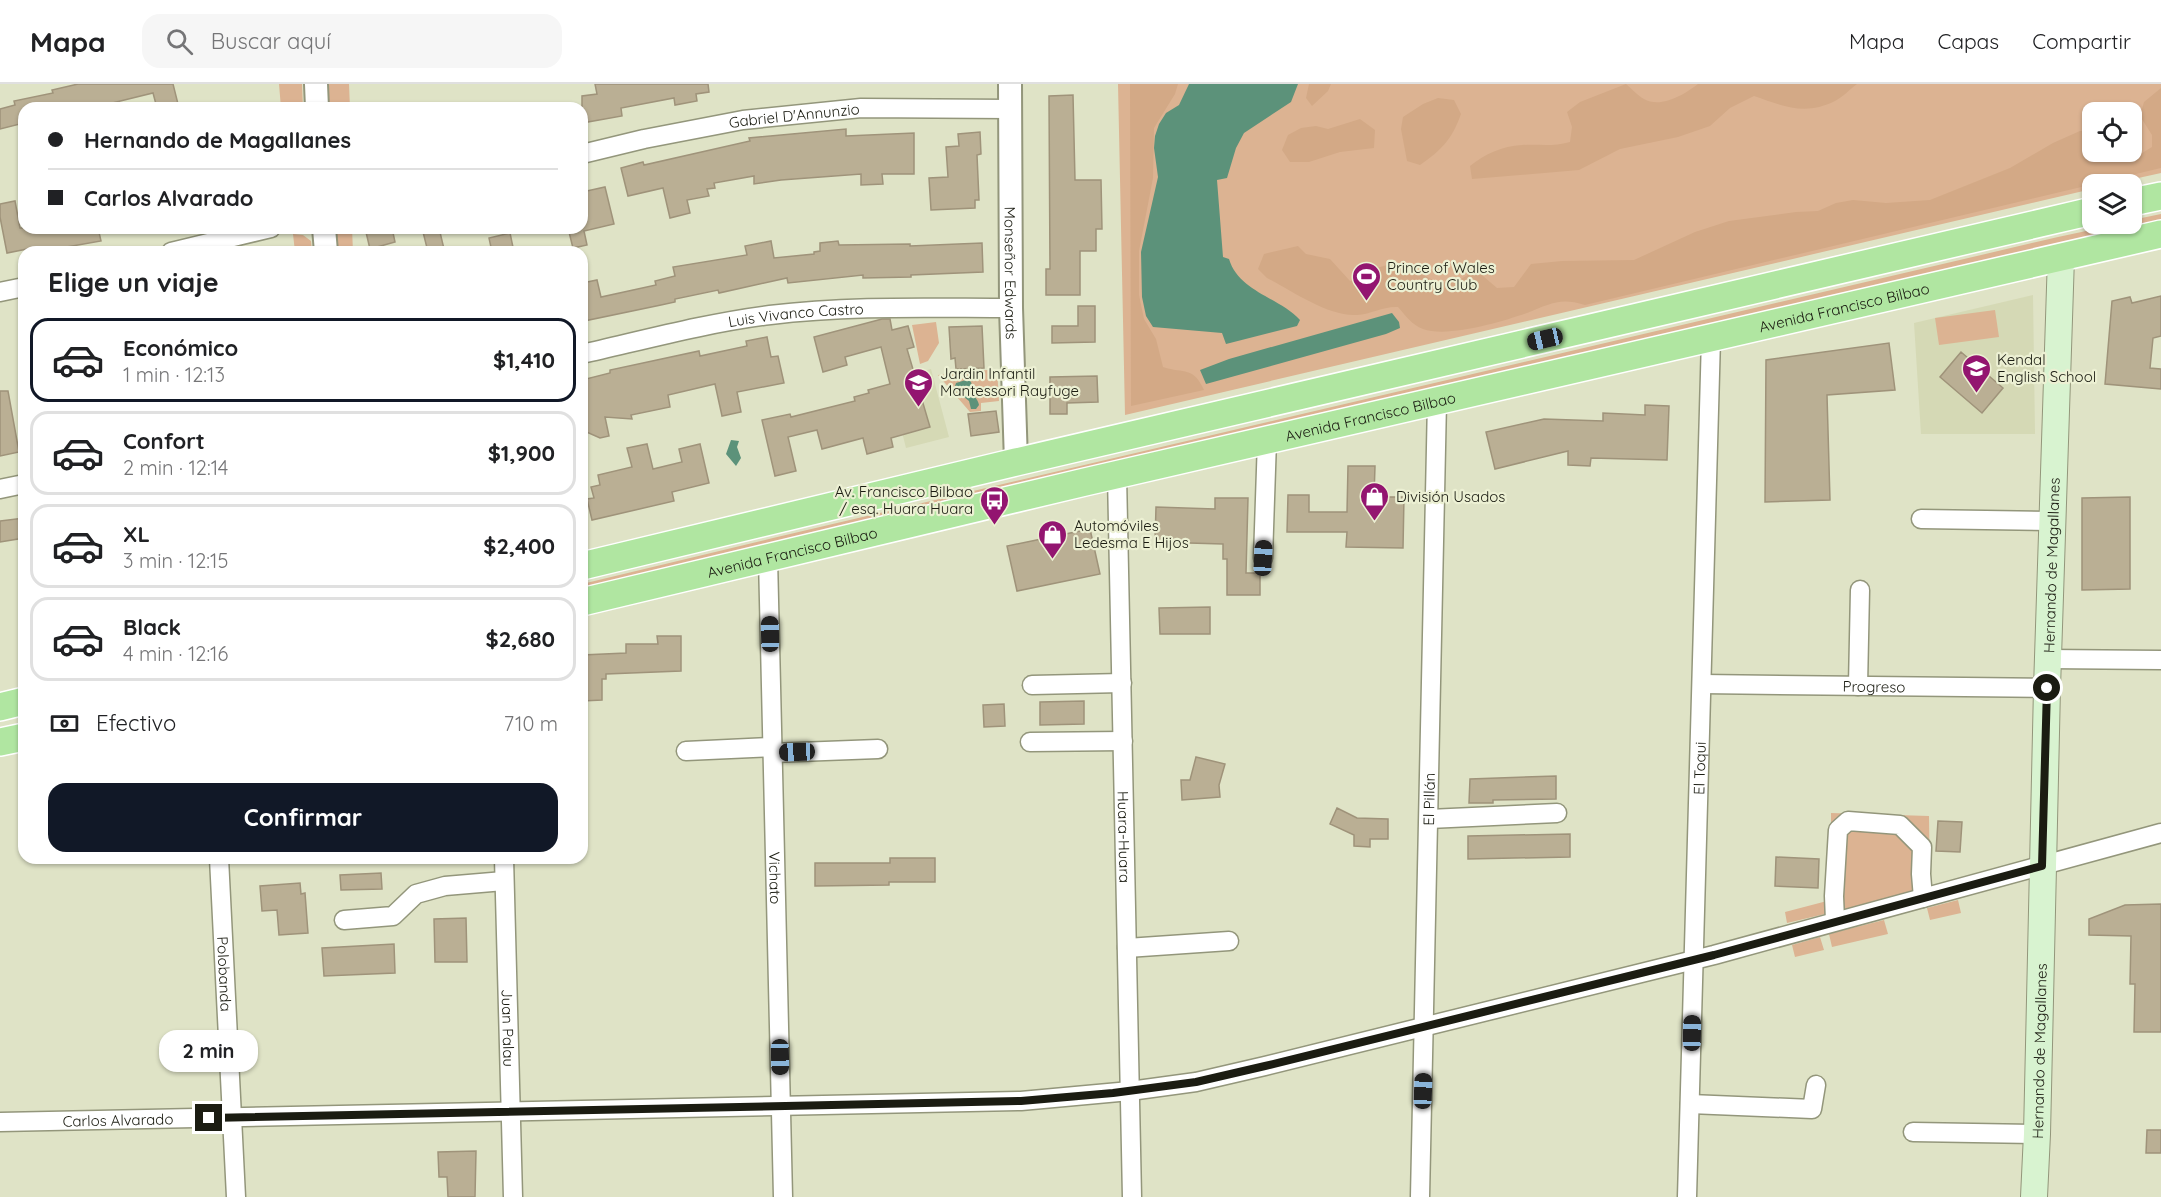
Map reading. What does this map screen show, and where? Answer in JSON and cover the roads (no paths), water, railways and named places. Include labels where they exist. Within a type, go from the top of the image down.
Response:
[{"type":"main road","points":[[2142,200],[2161,196]]},
{"type":"main road","points":[[588,565],[1016,462],[2082,213]]},
{"type":"main road","points":[[2061,257],[2064,235],[2082,215]]},
{"type":"main road","name":"Avenida Francisco Bilbao","points":[[588,601],[1267,440],[2161,234]]},
{"type":"main road","name":"Hernando de Magallanes","points":[[2034,1197],[2061,257]]},
{"type":"main road","points":[[978,508],[992,501],[1003,490],[1016,462]]},
{"type":"main road","points":[[0,707],[18,702]]},
{"type":"main road","points":[[0,742],[18,738]]},
{"type":"street","points":[[316,84],[317,102]]},
{"type":"street","name":"Monseñor Edwards","points":[[1010,84],[1011,308],[1016,462]]},
{"type":"street","name":"Gabriel D'Annunzio","points":[[588,153],[742,120],[861,108],[1010,109]]},
{"type":"street","points":[[196,246],[246,234]]},
{"type":"street","points":[[0,292],[18,288]]},
{"type":"street","name":"Luis Vivanco Castro","points":[[588,353],[770,315],[862,309],[1011,308]]},
{"type":"street","name":"El Toqui","points":[[1688,1197],[1711,338]]},
{"type":"street","name":"El Pillán","points":[[1420,1197],[1437,401]]},
{"type":"street","points":[[1263,558],[1267,440]]},
{"type":"street","name":"Huara-Huara","points":[[1117,475],[1132,1197]]},
{"type":"street","points":[[0,489],[18,484]]},
{"type":"street","points":[[1921,519],[2052,521]]},
{"type":"street","name":"Vichato","points":[[768,558],[783,1197]]},
{"type":"street","points":[[1858,686],[1860,590]]},
{"type":"street","points":[[2048,659],[2161,660]]},
{"type":"street","points":[[1032,685],[1122,683]]},
{"type":"street","name":"Progreso","points":[[1702,684],[2047,688]]},
{"type":"street","points":[[1030,742],[1123,741]]},
{"type":"street","points":[[686,751],[878,749]]},
{"type":"street","points":[[1429,819],[1557,813]]},
{"type":"street","points":[[1835,921],[1834,896],[1838,830],[1848,821],[1900,825],[1922,847],[1923,898]]},
{"type":"street","name":"Carlos Alvarado","points":[[0,1122],[1021,1101],[1130,1091],[1196,1082],[1694,959],[2161,833]]},
{"type":"street","name":"Polobanda","points":[[219,864],[236,1197]]},
{"type":"street","name":"Juan Palau","points":[[504,864],[513,1197]]},
{"type":"street","points":[[344,920],[393,916],[416,894],[445,886],[504,881]]},
{"type":"street","points":[[1127,948],[1229,941]]},
{"type":"street","points":[[1690,1104],[1812,1109],[1816,1085]]},
{"type":"street","points":[[1913,1132],[2037,1134]]},
{"type":"place","name":"Prince of Wales Country Club","points":[[1366,302]]},
{"type":"place","name":"Kendal English School","points":[[1976,394]]},
{"type":"place","name":"Jardin Infantil Mantessori Rayfuge","points":[[919,408]]},
{"type":"place","name":"División Usados","points":[[1375,522]]},
{"type":"place","name":"Av. Francisco Bilbao / esq. Huara Huara","points":[[994,526]]},
{"type":"place","name":"Automóviles Ledesma E Hijos","points":[[1053,560]]}]
